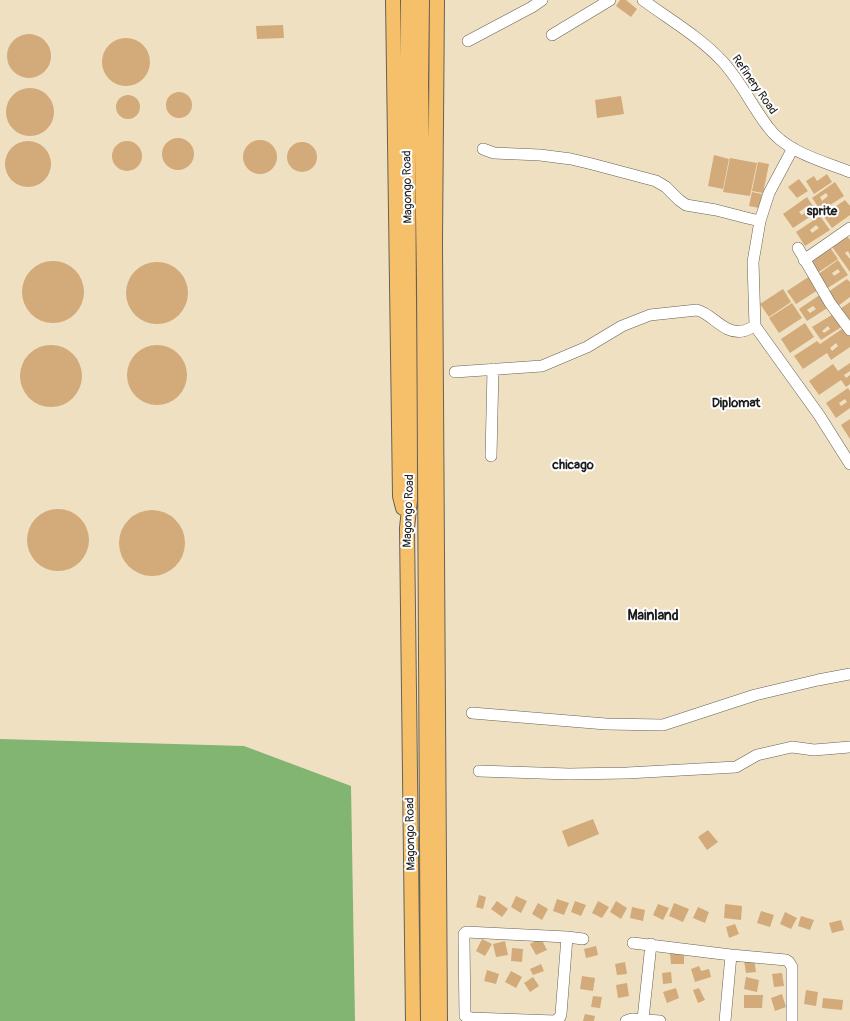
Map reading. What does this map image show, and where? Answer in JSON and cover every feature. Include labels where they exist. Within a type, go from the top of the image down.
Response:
[{"type":"main road","points":[[393,0],[400,496],[407,528]]},
{"type":"main road","name":"Magongo Road","points":[[408,0],[410,500],[407,528],[413,1021]]},
{"type":"main road","name":"Magongo Road","points":[[422,0],[420,84],[424,278],[428,1021]]},
{"type":"main road","points":[[437,0],[435,242],[440,1021]]},
{"type":"street","points":[[468,42],[542,0]]},
{"type":"street","points":[[552,35],[610,0]]},
{"type":"street","name":"Refinery Road","points":[[644,0],[713,52],[737,80],[768,128],[775,135],[804,154],[850,172]]},
{"type":"street","points":[[793,148],[770,193],[760,221],[753,262],[755,326],[819,415],[850,464]]},
{"type":"street","points":[[483,149],[494,153],[540,155],[571,159],[592,164],[656,181],[666,187],[686,205],[716,210],[760,221]]},
{"type":"street","points":[[804,260],[850,228]]},
{"type":"street","points":[[798,248],[830,303],[850,330]]},
{"type":"street","points":[[455,372],[542,366],[587,347],[622,326],[650,315],[697,310],[704,312],[731,330],[742,331],[755,326]]},
{"type":"street","points":[[491,456],[493,369]]},
{"type":"street","points":[[472,713],[606,724],[663,725],[755,695],[850,674]]},
{"type":"street","points":[[479,771],[569,774],[736,767],[757,755],[792,747],[814,750],[850,747]]},
{"type":"street","points":[[567,937],[560,1017],[555,1021],[470,1018],[465,1016],[464,934],[466,932],[567,937],[583,939]]},
{"type":"street","points":[[633,943],[731,955],[782,959],[789,962],[792,967],[793,983],[792,1021]]},
{"type":"street","points":[[643,1019],[651,944]]},
{"type":"street","points":[[725,1021],[731,955]]},
{"type":"street","points":[[626,1021],[632,1019],[660,1021]]},
{"type":"green space","points":[[0,739],[244,746],[351,786],[355,1021],[0,1021]]},
{"type":"building","points":[[620,0],[626,0],[637,9],[631,17],[616,6]]},
{"type":"building","points":[[283,25],[284,38],[257,39],[256,26]]},
{"type":"building","points":[[29,34],[41,38],[47,44],[51,56],[47,68],[41,74],[29,78],[17,74],[11,68],[7,56],[11,44],[17,38]]},
{"type":"building","points":[[121,38],[131,38],[140,42],[146,48],[149,53],[149,71],[140,82],[131,86],[121,86],[112,82],[106,76],[102,67],[102,57],[106,48],[112,42]]},
{"type":"building","points":[[30,88],[39,90],[47,95],[52,103],[54,112],[52,121],[47,129],[39,134],[30,136],[21,134],[13,129],[8,121],[6,112],[8,103],[13,95],[21,90]]},
{"type":"building","points":[[179,92],[188,96],[192,105],[188,114],[179,118],[170,114],[166,105],[170,96]]},
{"type":"building","points":[[128,95],[137,98],[140,107],[137,116],[128,119],[119,116],[116,107],[119,98]]},
{"type":"building","points":[[621,96],[624,114],[597,118],[595,100]]},
{"type":"building","points":[[175,138],[181,138],[191,145],[194,154],[193,160],[187,167],[181,170],[175,170],[165,163],[162,157],[162,151],[169,141]]},
{"type":"building","points":[[260,140],[272,145],[277,157],[272,169],[260,174],[248,169],[243,157],[248,145]]},
{"type":"building","points":[[28,141],[41,145],[47,151],[51,164],[47,177],[41,183],[28,187],[15,183],[9,177],[5,164],[9,151],[15,145]]},
{"type":"building","points":[[127,141],[138,145],[142,156],[138,167],[127,171],[116,167],[112,156],[116,145]]},
{"type":"building","points":[[302,142],[308,143],[316,151],[316,163],[308,171],[302,172],[296,171],[288,163],[287,157],[288,151],[296,143]]},
{"type":"building","points":[[714,155],[729,159],[723,189],[708,186]]},
{"type":"building","points":[[730,158],[757,163],[750,196],[723,192]]},
{"type":"building","points":[[758,162],[769,164],[763,193],[752,191]]},
{"type":"building","points":[[827,174],[832,182],[814,194],[806,181],[814,176],[817,181]]},
{"type":"building","points":[[799,179],[808,191],[797,198],[788,187]]},
{"type":"building","points":[[835,182],[844,196],[821,211],[812,198]],"holes":[[[826,193],[828,196],[822,201],[820,197]]]},
{"type":"building","points":[[752,192],[762,194],[759,208],[749,206]]},
{"type":"building","points":[[807,197],[817,212],[793,228],[783,214]],"holes":[[[806,207],[808,210],[802,215],[799,212]]]},
{"type":"building","points":[[845,200],[850,206],[850,215],[832,228],[823,215]]},
{"type":"building","points":[[820,216],[830,230],[805,246],[796,232]],"holes":[[[816,225],[819,228],[812,233],[810,230]]]},
{"type":"building","points":[[845,233],[850,240],[850,255],[848,251],[845,253],[850,259],[850,272],[830,244]]},
{"type":"building","points":[[829,246],[838,259],[816,274],[807,261]]},
{"type":"building","points":[[838,260],[848,275],[826,289],[817,275]],"holes":[[[838,269],[840,272],[834,276],[832,273]]]},
{"type":"building","points":[[47,261],[59,261],[75,270],[82,280],[84,292],[82,304],[75,314],[59,323],[47,323],[36,318],[27,309],[22,298],[22,286],[27,275],[36,266]]},
{"type":"building","points":[[151,262],[163,262],[179,271],[186,281],[188,293],[186,305],[179,315],[163,324],[151,324],[140,319],[131,310],[126,299],[126,287],[131,276],[140,267]]},
{"type":"building","points":[[810,276],[818,290],[796,304],[787,291]]},
{"type":"building","points":[[847,279],[850,282],[850,297],[838,306],[828,292]]},
{"type":"building","points":[[783,289],[791,302],[769,317],[760,304]]},
{"type":"building","points":[[821,294],[829,307],[807,321],[799,309]],"holes":[[[813,306],[816,309],[810,313],[807,310]]]},
{"type":"building","points":[[850,302],[850,323],[840,309]]},
{"type":"building","points":[[792,303],[802,318],[779,333],[769,318]]},
{"type":"building","points":[[835,313],[843,326],[821,340],[812,327]],"holes":[[[828,326],[830,329],[824,333],[822,331]]]},
{"type":"building","points":[[805,323],[814,337],[790,353],[781,339]]},
{"type":"building","points":[[845,327],[850,335],[850,347],[831,360],[827,353],[803,369],[794,356],[817,341],[820,344]],"holes":[[[836,343],[838,346],[832,351],[830,348]]]},
{"type":"building","points":[[51,345],[63,347],[73,354],[80,364],[82,376],[80,388],[73,398],[63,405],[51,407],[39,405],[29,398],[22,388],[20,376],[22,364],[29,354],[39,347]]},
{"type":"building","points":[[151,345],[163,345],[174,350],[182,358],[187,369],[185,387],[174,400],[163,405],[151,405],[140,400],[132,392],[127,381],[127,369],[132,358],[140,350]]},
{"type":"building","points":[[850,363],[850,371],[844,375],[846,378],[850,375],[850,384],[846,387],[841,380],[819,395],[809,381],[833,364],[838,371]]},
{"type":"building","points":[[848,388],[850,391],[850,408],[836,418],[826,403]],"holes":[[[845,399],[847,402],[841,406],[839,403]]]},
{"type":"building","points":[[850,419],[850,439],[841,425]]},
{"type":"building","points":[[58,509],[70,511],[80,518],[87,528],[89,540],[87,552],[80,562],[70,569],[58,571],[46,569],[36,562],[29,552],[27,540],[29,528],[36,518],[46,511]]},
{"type":"building","points":[[152,510],[164,513],[175,520],[182,531],[185,543],[182,555],[175,566],[164,573],[152,576],[140,573],[129,566],[122,555],[119,543],[122,531],[129,520],[140,513]]},
{"type":"building","points":[[593,819],[599,834],[568,847],[562,831]]},
{"type":"building","points":[[708,830],[718,842],[707,850],[698,837]]},
{"type":"building","points":[[479,895],[486,897],[483,909],[476,907]]},
{"type":"building","points":[[516,896],[527,901],[521,913],[511,907]]},
{"type":"building","points":[[557,899],[569,903],[564,915],[553,911]]},
{"type":"building","points":[[497,901],[508,909],[502,917],[491,909]]},
{"type":"building","points":[[575,901],[586,905],[581,916],[571,912]]},
{"type":"building","points":[[598,901],[609,907],[602,918],[592,913]]},
{"type":"building","points":[[616,901],[627,908],[621,919],[610,912]]},
{"type":"building","points":[[538,903],[548,909],[542,920],[532,914]]},
{"type":"building","points":[[674,903],[689,909],[683,922],[669,916]]},
{"type":"building","points":[[658,904],[669,908],[663,920],[653,915]]},
{"type":"building","points":[[725,904],[742,906],[741,920],[724,918]]},
{"type":"building","points":[[632,907],[645,910],[643,921],[630,918]]},
{"type":"building","points":[[698,907],[709,912],[705,923],[693,918]]},
{"type":"building","points":[[761,911],[774,915],[770,927],[757,923]]},
{"type":"building","points":[[785,912],[797,918],[791,929],[780,924]]},
{"type":"building","points":[[801,916],[814,920],[810,930],[798,926]]},
{"type":"building","points":[[841,920],[844,930],[832,933],[829,923]]},
{"type":"building","points":[[735,924],[739,934],[729,938],[726,927]]},
{"type":"building","points":[[541,938],[547,950],[536,955],[530,944]]},
{"type":"building","points":[[482,939],[492,944],[485,956],[476,951]]},
{"type":"building","points":[[505,941],[508,955],[496,957],[493,944]]},
{"type":"building","points":[[596,946],[598,955],[586,958],[584,949]]},
{"type":"building","points":[[512,948],[523,949],[522,962],[511,961]]},
{"type":"building","points":[[670,953],[684,953],[684,964],[671,964]]},
{"type":"building","points":[[754,959],[756,972],[746,973],[744,960]]},
{"type":"building","points":[[625,962],[627,974],[617,975],[615,964]]},
{"type":"building","points":[[541,964],[544,971],[533,975],[530,969]]},
{"type":"building","points":[[699,966],[701,971],[709,969],[711,977],[695,982],[691,969]]},
{"type":"building","points":[[487,970],[499,974],[496,984],[484,981]]},
{"type":"building","points":[[511,971],[522,977],[516,988],[505,982]]},
{"type":"building","points":[[671,972],[672,983],[663,984],[662,973]]},
{"type":"building","points":[[782,973],[784,986],[774,987],[772,974]]},
{"type":"building","points":[[582,976],[595,978],[593,991],[580,989]]},
{"type":"building","points":[[533,977],[539,986],[530,992],[524,983]]},
{"type":"building","points":[[746,977],[759,980],[757,992],[744,989]]},
{"type":"building","points":[[627,983],[629,996],[618,998],[616,985]]},
{"type":"building","points":[[676,988],[679,998],[667,1003],[663,992]]},
{"type":"building","points":[[699,988],[705,1000],[698,1003],[693,990]]},
{"type":"building","points":[[806,990],[818,992],[816,1006],[804,1004]]},
{"type":"building","points":[[782,994],[786,1007],[775,1011],[771,998]]},
{"type":"building","points":[[744,995],[763,995],[762,1008],[744,1008]]},
{"type":"building","points":[[593,996],[602,997],[600,1008],[591,1007]]},
{"type":"building","points":[[823,998],[843,1000],[842,1010],[822,1008]]},
{"type":"building","points":[[585,1014],[595,1016],[594,1021],[583,1021]]},
{"type":"district","name":"sprite","points":[[822,212]]},
{"type":"district","name":"Diplomat","points":[[736,404]]},
{"type":"district","name":"chicago","points":[[573,466]]},
{"type":"district","name":"Mainland","points":[[653,616]]}]
